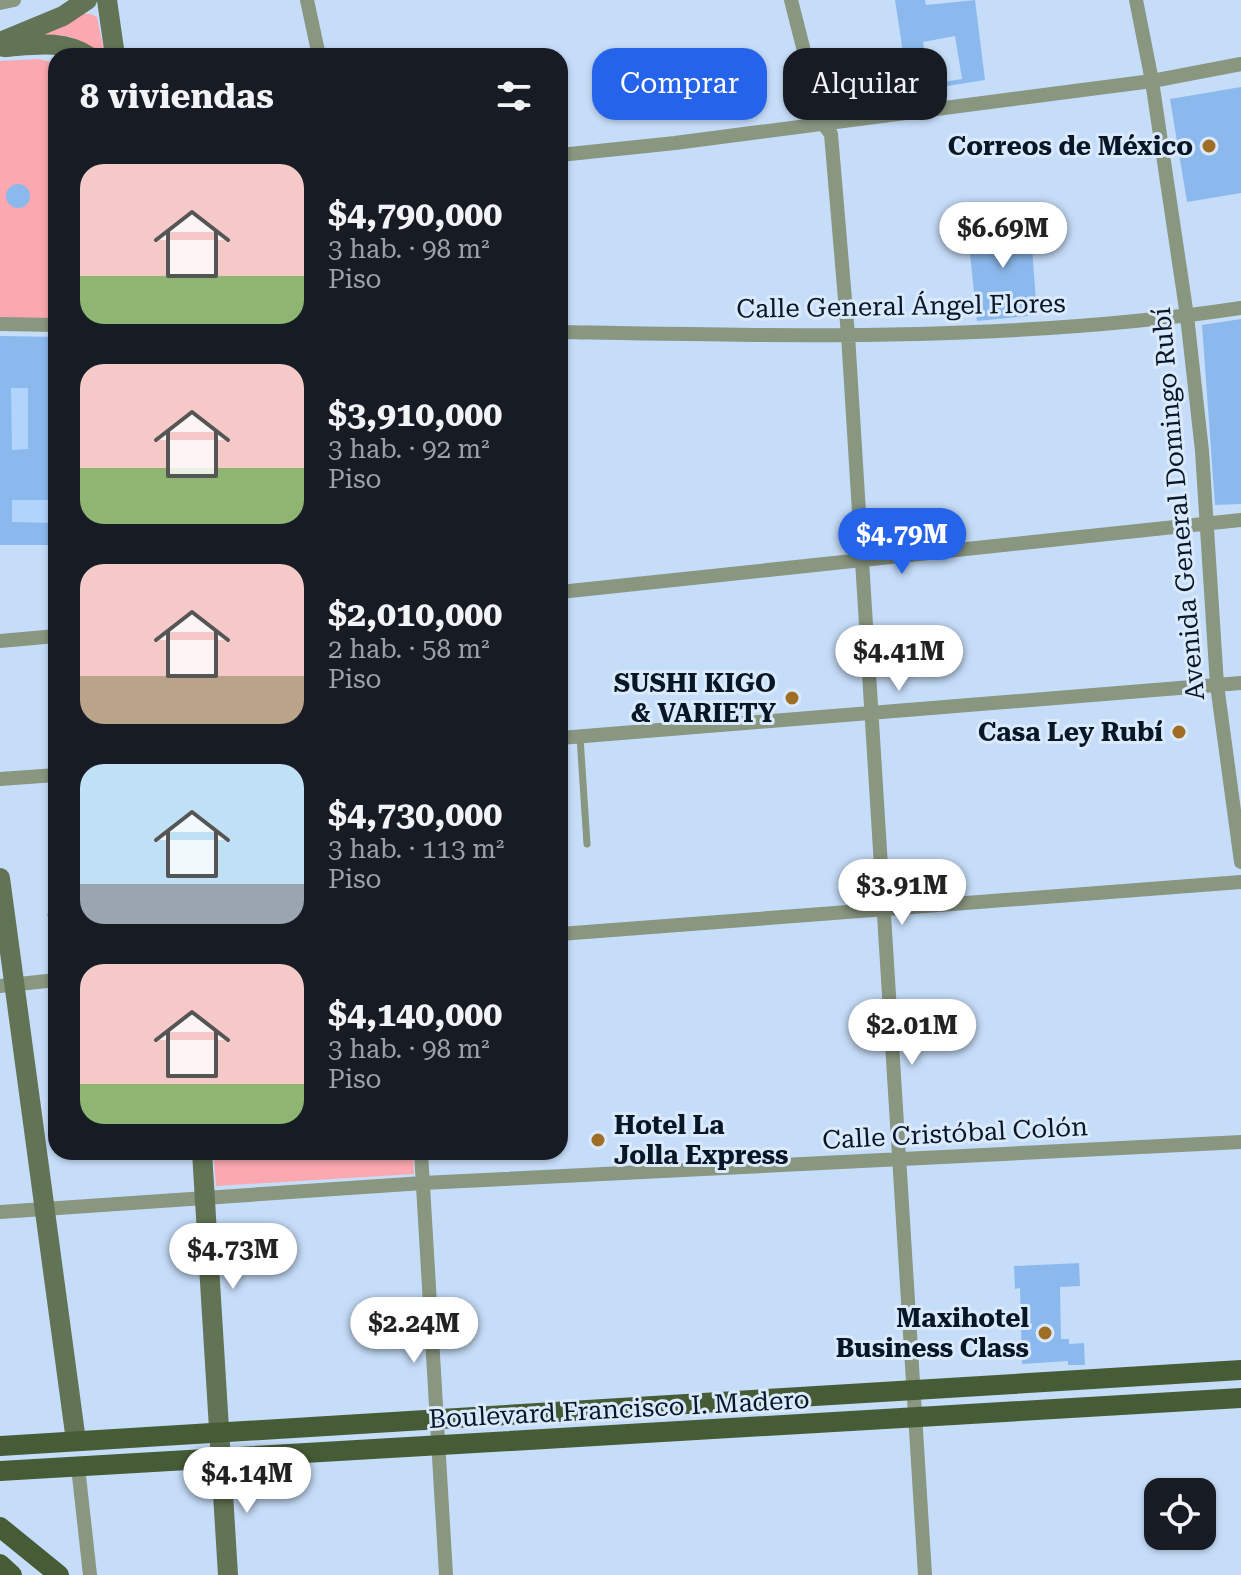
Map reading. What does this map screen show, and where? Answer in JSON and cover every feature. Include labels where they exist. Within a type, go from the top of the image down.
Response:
[{"type":"main road","points":[[0,45],[63,16],[87,0]]},
{"type":"main road","points":[[107,0],[114,48]]},
{"type":"main road","points":[[0,45],[41,44],[63,48]]},
{"type":"main road","points":[[0,878],[8,985],[46,1209],[76,1441]]},
{"type":"main road","points":[[203,1160],[228,1575]]},
{"type":"main road","name":"Boulevard Francisco I. Madero","points":[[0,1446],[1241,1370]]},
{"type":"main road","name":"Boulevard Francisco I. Madero","points":[[0,1471],[1241,1398]]},
{"type":"main road","points":[[0,1527],[59,1575]]},
{"type":"main road","points":[[0,1564],[12,1575]]},
{"type":"street","points":[[0,3],[14,0]]},
{"type":"street","points":[[307,0],[317,48]]},
{"type":"street","points":[[791,0],[822,122],[831,134],[863,561],[925,1575]]},
{"type":"street","name":"Avenida General Domingo Rubí","points":[[1136,0],[1152,81],[1187,316],[1208,523],[1217,685],[1241,862]]},
{"type":"street","points":[[568,154],[1152,81],[1241,64]]},
{"type":"street","name":"Calle General Ángel Flores","points":[[568,332],[973,334],[1098,326],[1241,308]]},
{"type":"street","points":[[0,324],[48,325]]},
{"type":"street","points":[[568,591],[1241,520]]},
{"type":"street","points":[[0,641],[48,637]]},
{"type":"street","points":[[568,738],[1241,683]]},
{"type":"street","points":[[0,779],[48,776]]},
{"type":"street","points":[[568,933],[1241,882]]},
{"type":"street","points":[[8,985],[48,981]]},
{"type":"street","name":"Calle Cristóbal Colón","points":[[0,1212],[423,1183],[1241,1142]]},
{"type":"street","points":[[422,1160],[446,1575]]},
{"type":"street","points":[[78,1467],[90,1575]]},
{"type":"lane","points":[[580,737],[587,844]]},
{"type":"shaded area","points":[[83,14],[91,14],[97,17],[103,48],[89,48],[66,36],[27,39]]},
{"type":"shaded area","points":[[0,61],[48,61],[48,319],[0,318]]},
{"type":"shaded area","points":[[0,336],[48,337],[48,545],[0,545]]},
{"type":"shaded area","points":[[214,1160],[413,1160],[414,1174],[216,1186]]},
{"type":"building","points":[[895,0],[925,0],[926,5],[975,0],[985,80],[947,86],[947,81],[962,79],[955,36],[923,42],[924,48],[902,48]]},
{"type":"building","name":"Correos de México","points":[[1241,87],[1241,193],[1187,202],[1170,99]]},
{"type":"building","points":[[18,184],[29,191],[30,196],[23,207],[18,208],[7,201],[6,196],[13,185]]},
{"type":"building","points":[[1030,220],[1037,315],[977,321],[967,225]]},
{"type":"building","points":[[1241,319],[1241,504],[1215,505],[1202,325]]},
{"type":"building","points":[[0,336],[48,337],[48,500],[12,500],[12,522],[48,523],[48,545],[0,545]],"holes":[[[11,388],[28,388],[28,449],[12,450]]]},
{"type":"building","points":[[1079,1263],[1080,1286],[1060,1287],[1061,1339],[1069,1339],[1069,1344],[1084,1343],[1085,1365],[1068,1365],[1068,1361],[1022,1364],[1020,1288],[1015,1289],[1014,1266]]},
{"type":"place","name":"Correos de México","points":[[1209,146]]},
{"type":"place","name":"SUSHI KIGO & VARIETY","points":[[792,698]]},
{"type":"place","name":"Casa Ley Rubí","points":[[1179,732]]},
{"type":"place","name":"Hotel La Jolla Express","points":[[598,1140]]},
{"type":"place","name":"Maxihotel Business Class","points":[[1045,1333]]}]
